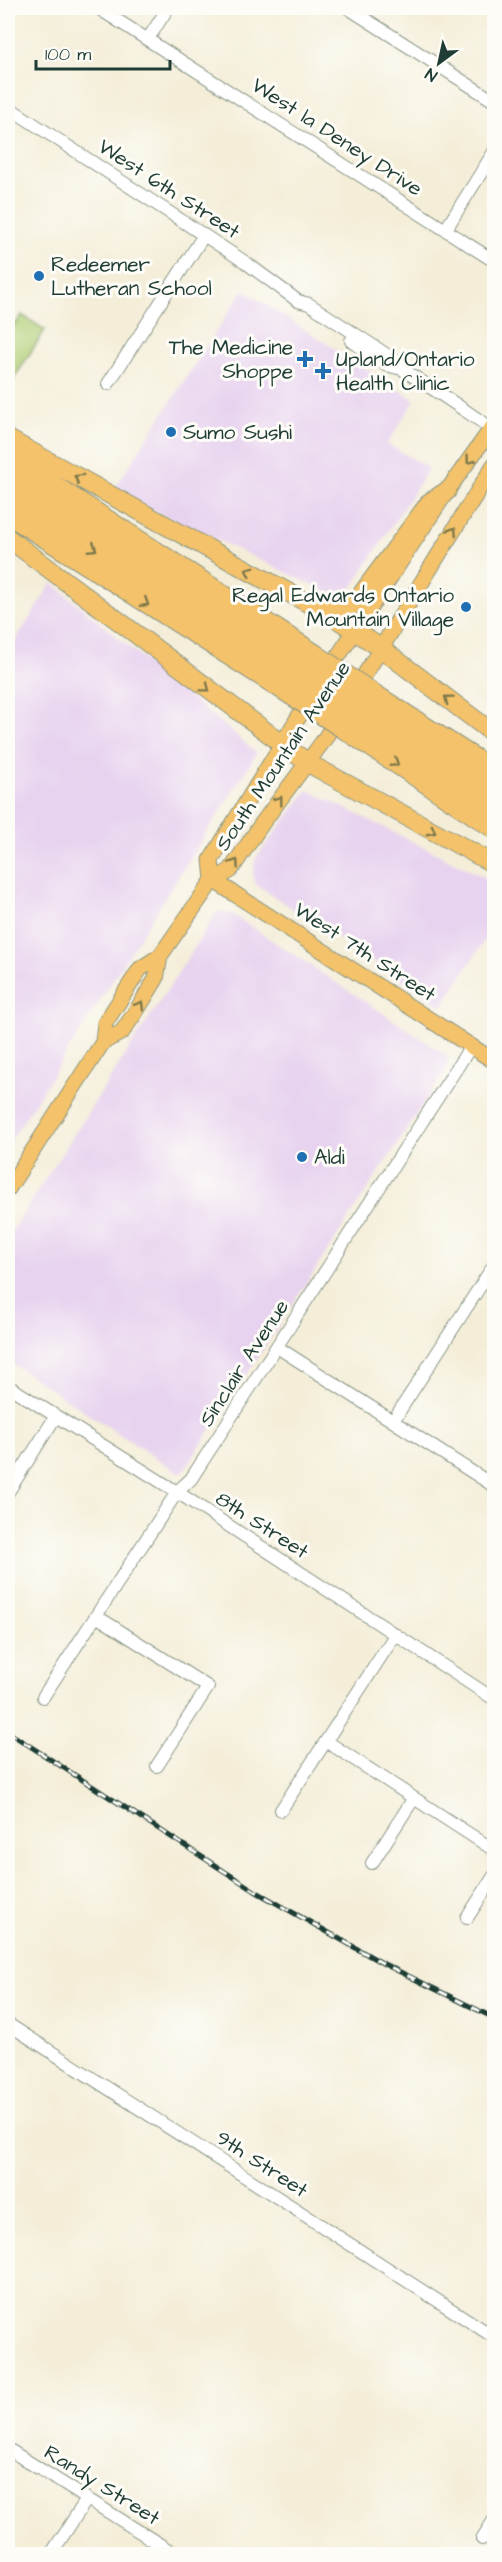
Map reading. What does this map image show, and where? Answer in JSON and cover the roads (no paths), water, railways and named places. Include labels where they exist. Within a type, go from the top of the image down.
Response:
[{"type":"highway","points":[[8,439],[355,630],[495,734]]},
{"type":"highway","points":[[8,455],[191,575],[302,674]]},
{"type":"highway","points":[[8,475],[191,575]]},
{"type":"highway","points":[[8,475],[360,712],[495,809]]},
{"type":"highway","points":[[315,607],[335,611],[348,609],[361,595],[430,502],[447,491]]},
{"type":"highway","points":[[8,494],[360,712],[495,791]]},
{"type":"highway","points":[[11,517],[302,674]]},
{"type":"highway","points":[[8,538],[308,763],[495,864]]},
{"type":"highway","points":[[360,712],[495,770]]},
{"type":"highway","points":[[360,712],[495,829]]},
{"type":"main road","name":"South Mountain Avenue","points":[[213,880],[211,860],[262,781],[281,743],[447,491],[494,428]]},
{"type":"main road","name":"South Mountain Avenue","points":[[8,1189],[103,1042],[122,1032],[140,1006],[156,979],[159,956],[213,880],[230,871],[268,814],[308,763],[382,649],[495,465]]},
{"type":"main road","name":"West 7th Street","points":[[213,880],[495,1060]]},
{"type":"street","name":"West la Deney Drive","points":[[99,8],[495,261]]},
{"type":"street","points":[[147,39],[168,8]]},
{"type":"street","points":[[348,8],[495,101]]},
{"type":"street","name":"West 6th Street","points":[[10,110],[204,235],[298,301],[309,304],[395,360],[402,369],[494,428]]},
{"type":"street","points":[[446,230],[495,152]]},
{"type":"street","points":[[108,384],[204,235]]},
{"type":"street","name":"Sinclair Avenue","points":[[43,1697],[177,1492],[191,1479],[471,1046]]},
{"type":"street","points":[[393,1421],[495,1265]]},
{"type":"street","points":[[277,1347],[495,1486]]},
{"type":"street","name":"8th Street","points":[[8,1386],[177,1492],[495,1699]]},
{"type":"street","points":[[8,1492],[56,1416]]},
{"type":"street","points":[[96,1616],[208,1687],[157,1766]]},
{"type":"street","points":[[281,1810],[395,1635]]},
{"type":"street","points":[[326,1742],[495,1850]]},
{"type":"street","points":[[372,1863],[414,1798]]},
{"type":"street","points":[[467,1918],[495,1876]]},
{"type":"street","name":"9th Street","points":[[8,2024],[495,2337]]},
{"type":"street","name":"Randy Street","points":[[8,2449],[175,2554]]},
{"type":"street","points":[[51,2554],[87,2499]]},
{"type":"street","points":[[482,2539],[495,2520]]},
{"type":"railway","points":[[8,1732],[255,1891],[384,1964],[494,2018]]},
{"type":"place","name":"Redeemer Lutheran School","points":[[39,276]]},
{"type":"place","name":"The Medicine Shoppe","points":[[305,359]]},
{"type":"place","name":"Upland/Ontario Health Clinic","points":[[323,371]]},
{"type":"place","name":"Sumo Sushi","points":[[171,432]]},
{"type":"place","name":"Regal Edwards Ontario Mountain Village","points":[[466,607]]},
{"type":"place","name":"Aldi","points":[[302,1157]]}]
